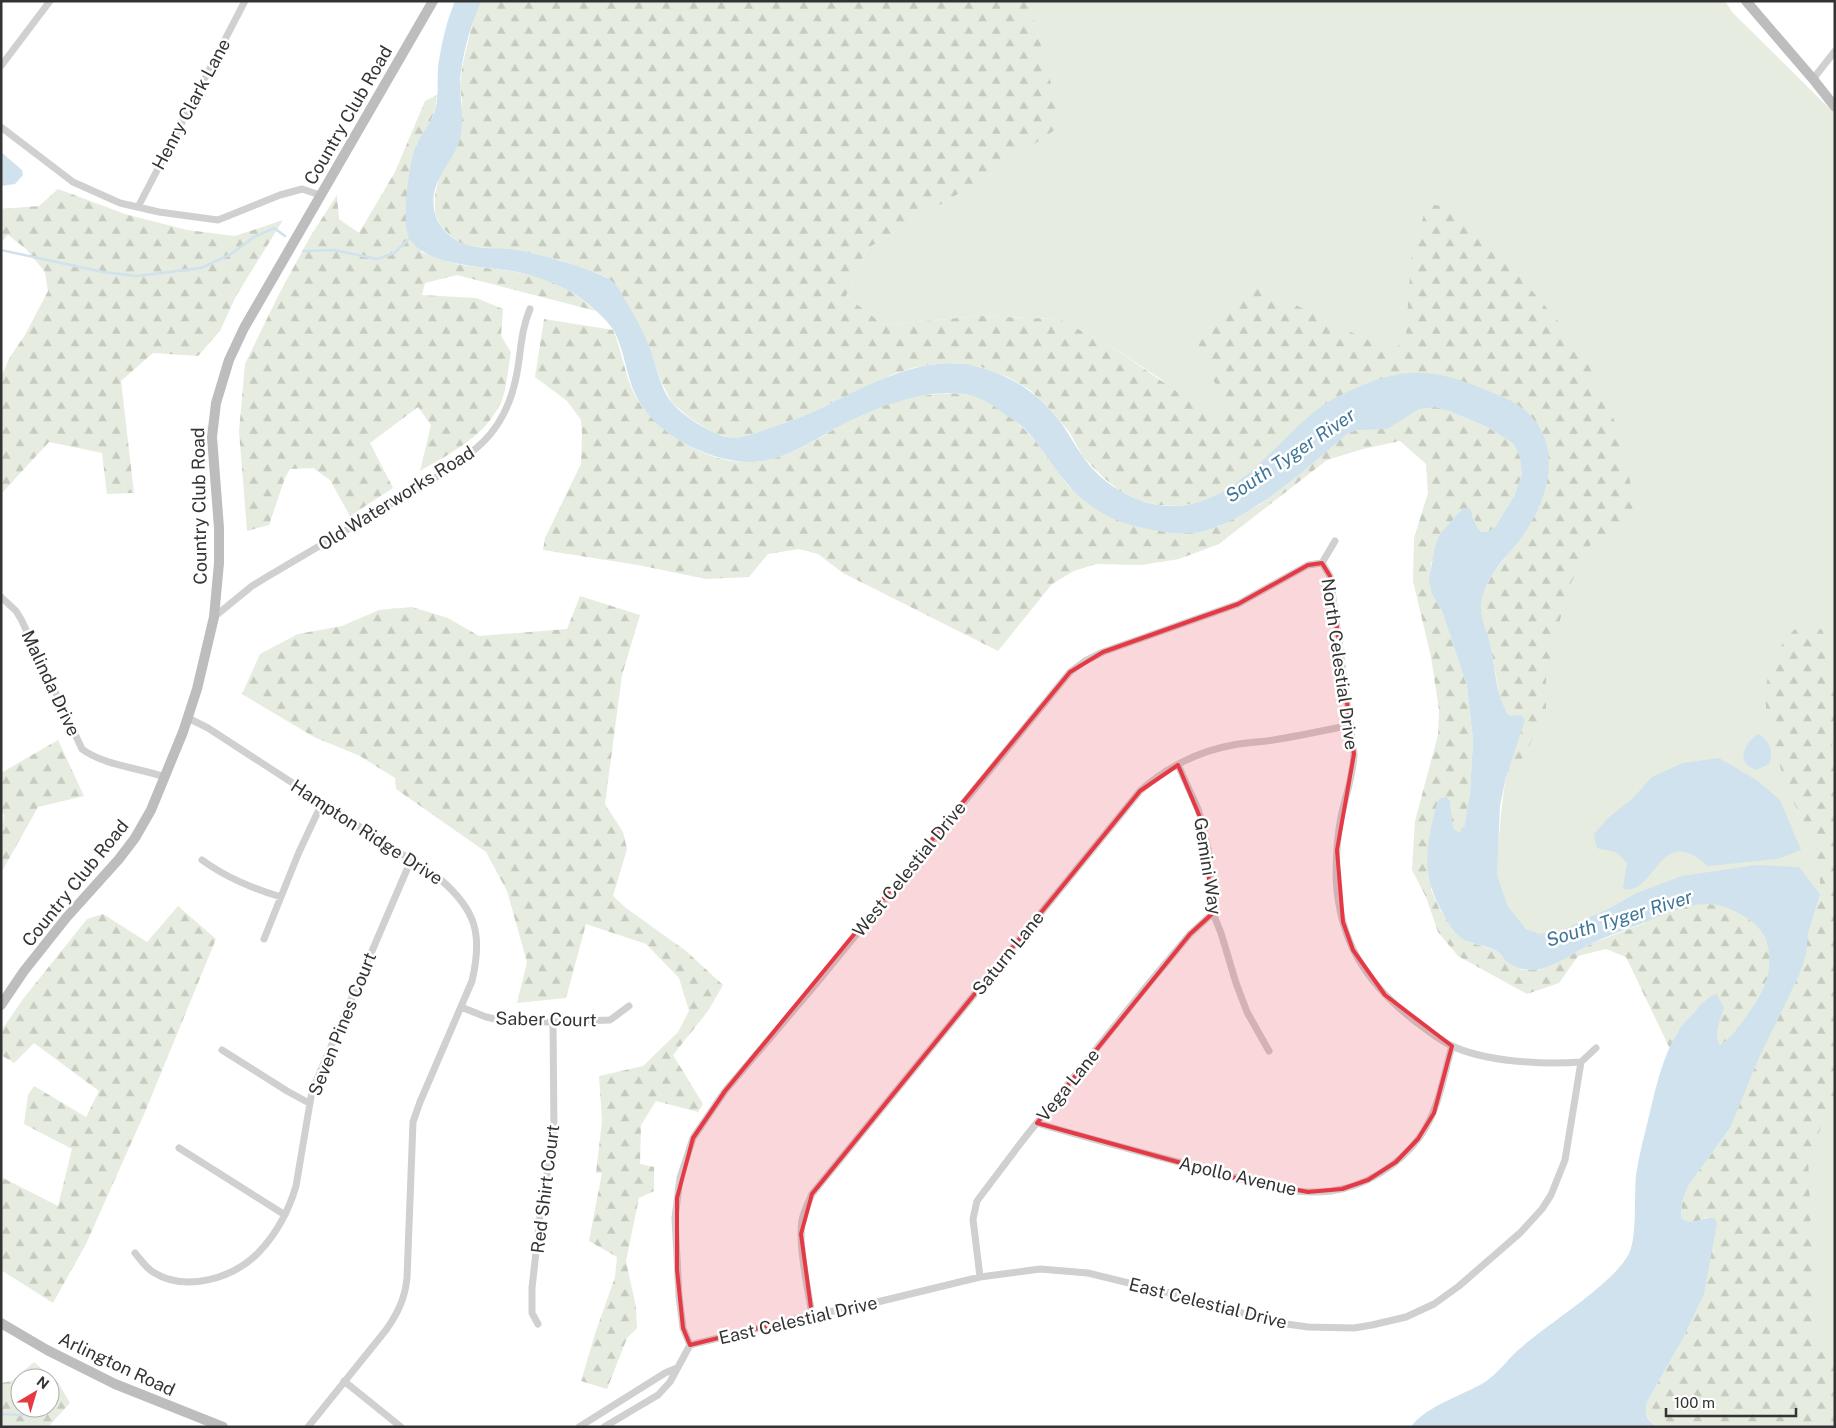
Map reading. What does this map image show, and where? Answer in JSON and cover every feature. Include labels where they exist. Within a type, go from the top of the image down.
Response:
[{"type":"street","points":[[1,66],[50,1]]},
{"type":"street","name":"Henry Clark Lane","points":[[138,207],[245,1]]},
{"type":"street","name":"Country Club Road","points":[[1,1005],[24,971],[66,918],[119,859],[135,838],[151,810],[188,718],[214,617],[219,563],[219,528],[212,437],[216,403],[229,360],[244,328],[433,1]]},
{"type":"street","points":[[1746,1],[1835,107]]},
{"type":"street","points":[[1813,79],[1835,51]]},
{"type":"street","points":[[1,127],[73,182],[106,198],[159,212],[218,220],[302,189],[320,195]]},
{"type":"street","name":"Old Waterworks Road","points":[[214,617],[252,586],[438,476],[467,457],[487,439],[500,424],[511,399],[517,374],[522,334],[530,309]]},
{"type":"street","points":[[1322,563],[1335,541]]},
{"type":"street","name":"North Celestial Drive","points":[[1322,563],[1330,576],[1354,754],[1352,776],[1341,816],[1336,864],[1340,908],[1352,950],[1385,995],[1418,1023],[1452,1046],[1490,1057],[1525,1062],[1582,1062]]},
{"type":"street","name":"West Celestial Drive","points":[[690,1346],[683,1328],[678,1279],[675,1218],[677,1198],[692,1138],[725,1091],[816,984],[1070,672],[1085,661],[1103,652],[1229,607],[1250,598],[1308,565],[1322,563]]},
{"type":"street","name":"Malinda Drive","points":[[1,597],[16,611],[21,619],[82,749],[90,755],[101,759],[165,777]]},
{"type":"street","name":"Hampton Ridge Drive","points":[[188,718],[208,728],[440,879],[464,903],[471,917],[477,938],[477,960],[472,981],[413,1122],[407,1278],[403,1298],[395,1317],[386,1330],[308,1427]]},
{"type":"street","name":"Saturn Lane","points":[[812,1314],[801,1234],[802,1220],[812,1194],[1140,791],[1164,772],[1195,756],[1232,745],[1301,736],[1351,725]]},
{"type":"street","name":"Gemini Way","points":[[1178,765],[1202,822],[1208,849],[1213,913],[1247,1012],[1269,1051]]},
{"type":"street","points":[[264,939],[322,802]]},
{"type":"street","points":[[202,860],[214,869],[242,884],[281,897]]},
{"type":"street","name":"Seven Pines Court","points":[[135,1253],[146,1266],[162,1277],[184,1282],[209,1279],[223,1275],[248,1262],[259,1252],[285,1216],[296,1186],[312,1091],[411,860]]},
{"type":"street","name":"Vega Lane","points":[[980,1277],[973,1219],[977,1201],[1037,1123],[1190,934],[1213,913]]},
{"type":"street","name":"Saber Court","points":[[461,1007],[486,1017],[505,1021],[553,1022],[610,1020],[629,1006]]},
{"type":"street","name":"Red Shirt Court","points":[[538,1324],[532,1313],[532,1288],[540,1216],[554,1132],[553,1022]]},
{"type":"street","name":"Apollo Avenue","points":[[1037,1123],[1099,1142],[1262,1184],[1308,1192],[1342,1189],[1360,1183],[1382,1172],[1396,1162],[1418,1139],[1434,1113],[1452,1046]]},
{"type":"street","points":[[1582,1062],[1596,1048]]},
{"type":"street","points":[[222,1050],[309,1103]]},
{"type":"street","name":"East Celestial Drive","points":[[690,1346],[812,1314],[861,1306],[980,1277],[1040,1269],[1072,1270],[1088,1273],[1223,1306],[1260,1318],[1308,1327],[1354,1328],[1406,1317],[1434,1304],[1459,1286],[1520,1233],[1542,1209],[1551,1195],[1565,1160],[1582,1062]]},
{"type":"street","points":[[179,1148],[285,1216]]},
{"type":"street","name":"Arlington Road","points":[[1,1323],[47,1350],[101,1377],[157,1402],[223,1427]]},
{"type":"street","points":[[604,1427],[658,1395],[670,1382],[690,1346]]},
{"type":"street","points":[[579,1427],[677,1368]]},
{"type":"street","points":[[344,1381],[401,1427]]},
{"type":"highlighted area","points":[[1322,563],[1330,576],[1354,754],[1337,850],[1343,922],[1353,950],[1385,995],[1452,1046],[1434,1113],[1418,1139],[1396,1162],[1368,1180],[1342,1189],[1308,1192],[1239,1179],[1037,1123],[1190,934],[1213,913],[1202,822],[1178,765],[1140,791],[812,1194],[801,1234],[812,1315],[690,1345],[683,1328],[677,1270],[677,1198],[693,1138],[725,1091],[1070,672],[1103,652],[1238,604],[1308,565]]},
{"type":"green space","points":[[482,1],[1029,1],[1062,125],[988,176],[868,248],[846,296],[884,325],[979,316],[1059,319],[1114,348],[1209,414],[1220,411],[1227,403],[1212,378],[1207,357],[1198,345],[1203,332],[1243,290],[1259,287],[1394,351],[1406,334],[1411,260],[1427,204],[1442,206],[1468,218],[1504,254],[1515,271],[1564,328],[1587,362],[1615,422],[1630,480],[1633,513],[1613,536],[1592,542],[1571,583],[1546,674],[1546,714],[1523,757],[1506,777],[1525,720],[1521,715],[1509,716],[1501,703],[1491,649],[1480,610],[1483,593],[1492,575],[1528,528],[1547,482],[1459,379],[1425,372],[1403,372],[1331,400],[1311,414],[1239,481],[1220,494],[1202,502],[1178,506],[1159,505],[1138,500],[1120,491],[1083,457],[1070,433],[1052,411],[1030,390],[1008,377],[981,367],[957,363],[912,368],[891,375],[806,415],[746,437],[731,438],[713,433],[672,403],[660,379],[651,352],[607,277],[560,260],[535,254],[464,245],[441,226],[435,214],[435,194],[440,175],[458,145],[462,101],[460,86],[462,67],[474,17]]},
{"type":"green space","points":[[1029,1],[1725,1],[1733,13],[1835,114],[1835,1427],[1658,1427],[1730,1128],[1634,894],[1575,926],[1540,934],[1529,931],[1517,921],[1506,903],[1500,887],[1497,869],[1506,777],[1512,401],[1239,481],[1162,380],[1114,348],[1059,319],[979,316],[884,325],[846,296],[868,248],[988,176],[1061,125]]},
{"type":"green space","points":[[437,95],[435,110],[429,125],[416,145],[421,252],[463,265],[516,272],[544,279],[565,288],[596,311],[457,275],[425,283],[422,295],[476,298],[503,309],[501,336],[511,352],[505,391],[494,414],[486,425],[467,443],[420,471],[431,425],[418,407],[370,443],[393,488],[350,516],[330,480],[313,468],[290,469],[285,478],[269,525],[247,531],[239,431],[245,364],[278,296],[310,237],[337,195],[339,219],[359,233],[395,172],[425,101]]},
{"type":"green space","points":[[58,189],[125,214],[187,230],[235,236],[283,220],[236,296],[220,331],[198,356],[153,353],[121,381],[134,493],[107,494],[102,453],[49,442],[1,494],[1,377],[10,357],[25,335],[48,291],[45,272],[26,249],[8,235],[1,242],[1,209],[39,206]]},
{"type":"green space","points":[[544,319],[613,330],[630,384],[644,409],[658,424],[681,442],[699,451],[725,460],[748,462],[769,460],[808,444],[848,421],[884,405],[921,396],[946,393],[963,394],[986,401],[1017,422],[1043,451],[1071,488],[1217,527],[1259,505],[1348,433],[1357,430],[1387,429],[1419,409],[1435,407],[1450,411],[1489,428],[1514,444],[1520,457],[1522,474],[1515,495],[1495,527],[1488,532],[1482,532],[1477,527],[1473,515],[1440,534],[1431,564],[1432,594],[1442,611],[1467,686],[1473,740],[1470,793],[1464,827],[1461,832],[1452,828],[1450,801],[1431,890],[1439,908],[1459,936],[1468,942],[1498,952],[1508,963],[1523,970],[1539,970],[1593,943],[1689,906],[1709,904],[1728,908],[1747,917],[1765,937],[1770,956],[1767,979],[1751,1009],[1730,1038],[1720,1045],[1717,1031],[1724,1008],[1677,1032],[1670,1049],[1626,957],[1606,949],[1578,956],[1559,983],[1527,994],[1458,956],[1438,932],[1426,897],[1412,870],[1415,821],[1438,735],[1439,710],[1431,657],[1413,581],[1414,538],[1428,493],[1426,464],[1400,441],[1363,449],[1327,460],[1219,544],[1179,559],[1141,565],[1096,564],[1074,571],[1052,584],[998,651],[843,573],[818,554],[799,549],[768,554],[749,577],[706,579],[638,565],[543,550],[545,538],[581,464],[582,433],[581,420],[567,401],[535,377]]},
{"type":"green space","points":[[580,596],[640,615],[622,675],[605,804],[623,832],[627,849],[613,896],[626,908],[686,951],[723,985],[708,1011],[673,1055],[703,1104],[698,1112],[656,1101],[641,1125],[640,1164],[654,1167],[654,1191],[639,1198],[626,1261],[636,1307],[637,1328],[627,1338],[607,1389],[581,1381],[615,1277],[617,1257],[589,1241],[602,1173],[596,1173],[602,1121],[599,1076],[643,1066],[678,1032],[689,1011],[679,978],[646,944],[586,924],[566,998],[517,1003],[527,962],[507,891],[486,852],[396,789],[395,778],[360,756],[314,737],[242,694],[260,654],[298,634],[342,626],[379,610],[412,607],[448,618],[479,636],[567,629]]},
{"type":"green space","points":[[1812,624],[1822,630],[1828,643],[1825,659],[1835,685],[1835,734],[1832,745],[1835,764],[1835,1097],[1808,1156],[1815,1332],[1835,1359],[1835,1427],[1658,1427],[1647,1417],[1647,1402],[1682,1340],[1704,1294],[1716,1223],[1707,1217],[1694,1222],[1684,1220],[1681,1217],[1682,1203],[1688,1186],[1730,1128],[1758,1060],[1800,973],[1806,954],[1808,933],[1820,894],[1820,876],[1812,837],[1787,790],[1767,721],[1765,691],[1770,668],[1784,641],[1795,629]]},
{"type":"green space","points":[[58,740],[84,796],[38,807],[1,873],[4,814],[1,812],[1,773]]},
{"type":"green space","points":[[178,906],[216,939],[145,1112],[86,1244],[53,1303],[1,1270],[1,1177],[58,1206],[72,1149],[24,1124],[28,1095],[34,1086],[86,1117],[99,1091],[34,1043],[14,1063],[1,1055],[1,1031],[23,999],[87,919],[103,914],[147,942]]},
{"type":"green space","points":[[34,1362],[41,1368],[27,1368]]},
{"type":"green space","points":[[10,1381],[10,1418],[56,1418],[48,1427],[1,1427],[1,1383]]},
{"type":"green space","points":[[60,1386],[70,1403],[60,1414]]},
{"type":"water","name":"South Tyger River","points":[[455,1],[482,1],[470,30],[462,63],[460,139],[441,175],[434,194],[434,205],[438,221],[450,236],[467,245],[509,249],[540,255],[581,267],[611,280],[636,318],[651,351],[662,384],[672,403],[698,424],[720,435],[733,438],[756,433],[804,416],[872,384],[916,368],[939,364],[963,364],[996,373],[1032,393],[1048,407],[1089,465],[1110,485],[1136,499],[1163,506],[1177,506],[1198,502],[1217,495],[1235,484],[1252,471],[1298,426],[1323,405],[1349,391],[1387,377],[1418,373],[1464,381],[1515,403],[1530,415],[1541,429],[1547,445],[1549,461],[1548,478],[1544,495],[1528,528],[1489,581],[1481,605],[1496,681],[1504,708],[1509,716],[1521,715],[1525,720],[1506,777],[1500,806],[1497,875],[1508,907],[1526,929],[1540,934],[1563,930],[1610,908],[1634,894],[1682,876],[1757,865],[1799,867],[1820,894],[1808,933],[1806,954],[1800,973],[1758,1060],[1730,1128],[1688,1186],[1682,1203],[1681,1217],[1685,1220],[1693,1222],[1714,1218],[1717,1223],[1704,1294],[1682,1340],[1647,1402],[1647,1417],[1658,1427],[1411,1427],[1417,1420],[1435,1407],[1485,1382],[1518,1350],[1598,1288],[1623,1262],[1630,1251],[1634,1235],[1636,1175],[1640,1151],[1657,1082],[1672,1042],[1680,1028],[1701,1004],[1717,994],[1724,1008],[1717,1036],[1720,1045],[1724,1043],[1730,1038],[1757,1001],[1763,989],[1769,968],[1768,947],[1761,930],[1741,914],[1716,905],[1690,906],[1670,912],[1601,939],[1554,964],[1533,970],[1512,965],[1493,949],[1464,940],[1449,924],[1436,901],[1431,887],[1427,860],[1433,818],[1439,799],[1446,797],[1450,801],[1453,828],[1461,832],[1464,827],[1470,793],[1473,740],[1467,686],[1442,611],[1432,594],[1429,580],[1435,546],[1440,534],[1463,508],[1470,509],[1477,527],[1482,532],[1488,532],[1495,527],[1515,495],[1522,474],[1520,457],[1514,444],[1489,428],[1450,411],[1435,407],[1419,409],[1387,429],[1357,430],[1348,433],[1254,508],[1212,529],[1192,533],[1168,532],[1134,526],[1114,519],[1096,509],[1072,489],[1023,427],[993,405],[973,396],[957,393],[940,393],[887,405],[854,419],[783,456],[758,462],[729,460],[698,450],[668,433],[644,410],[636,396],[621,347],[614,331],[603,317],[579,297],[559,285],[522,273],[442,260],[427,254],[415,246],[408,235],[406,204],[413,154],[435,110],[441,51],[446,26]]},
{"type":"water","points":[[1,152],[22,170],[23,175],[15,184],[1,186]]},
{"type":"water","points":[[1759,734],[1770,747],[1771,755],[1769,764],[1756,770],[1746,763],[1744,754],[1749,742]]},
{"type":"water","points":[[1719,758],[1758,781],[1780,800],[1801,850],[1777,859],[1708,866],[1692,854],[1679,851],[1668,855],[1644,882],[1635,888],[1624,889],[1627,864],[1618,853],[1597,848],[1594,837],[1595,833],[1607,819],[1632,799],[1652,777],[1683,763]]},
{"type":"waterway","points":[[1,250],[103,272],[137,276],[201,268],[231,254],[254,237],[274,228],[285,236]]},
{"type":"waterway","points":[[303,251],[334,250],[377,259],[394,253],[409,239]]},
{"type":"waterway","points":[[1,1414],[10,1414]]}]
